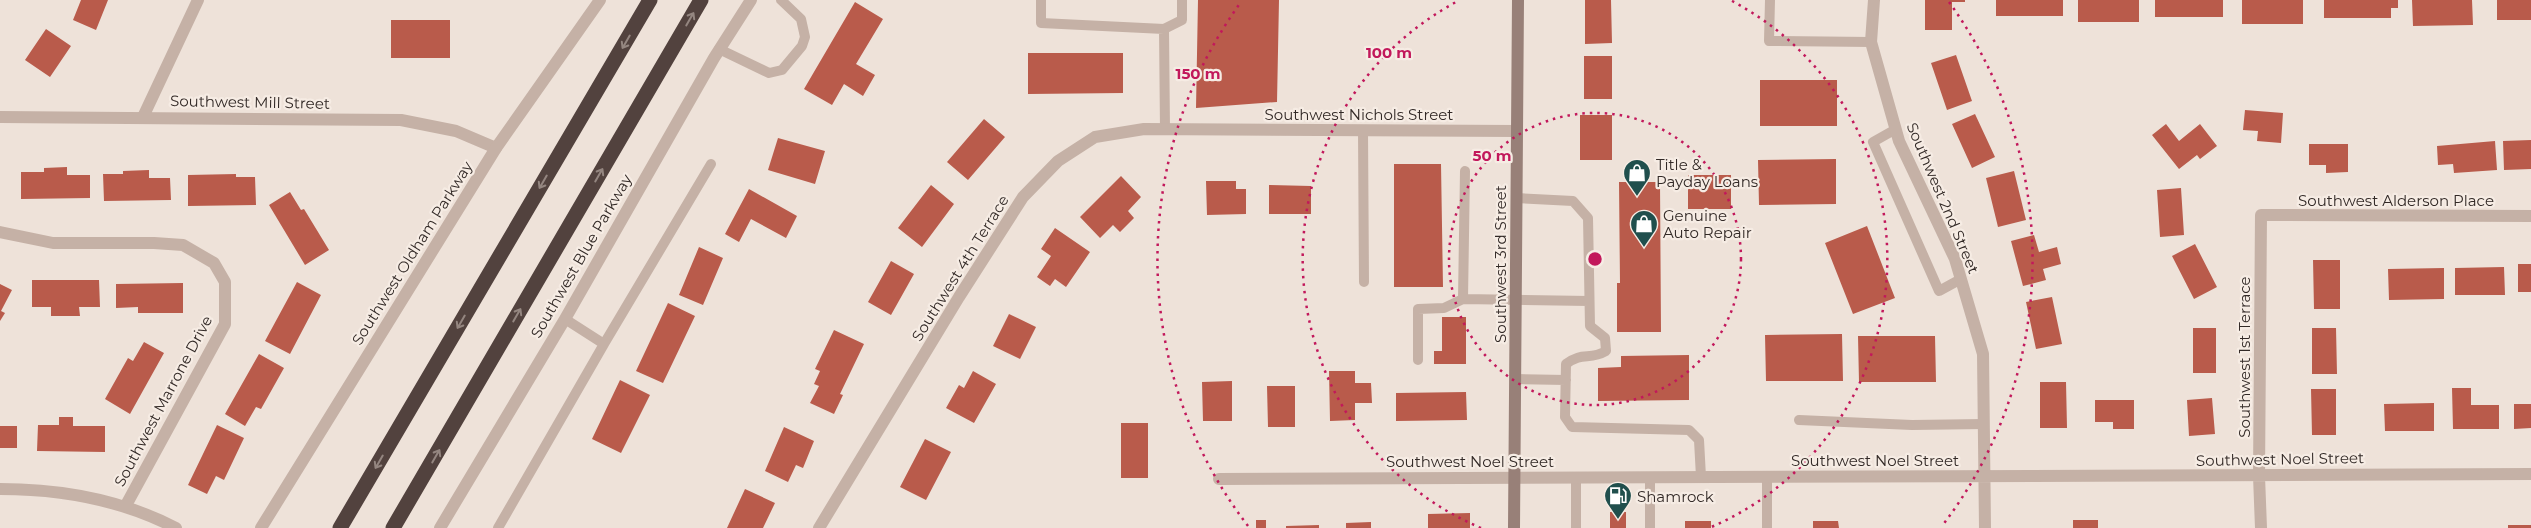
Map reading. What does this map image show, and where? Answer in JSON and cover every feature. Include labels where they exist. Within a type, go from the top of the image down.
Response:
[{"type":"highway","points":[[340,528],[650,0]]},
{"type":"highway","points":[[393,528],[701,0]]},
{"type":"main road","name":"Southwest 3rd Street","points":[[1514,528],[1518,0]]},
{"type":"street","points":[[143,117],[198,0]]},
{"type":"street","name":"Southwest Oldham Parkway","points":[[260,528],[496,148],[600,0]]},
{"type":"street","name":"Southwest Blue Parkway","points":[[440,528],[565,319],[719,49],[751,0]]},
{"type":"street","name":"Southwest 2nd Street","points":[[1874,0],[1871,42],[1900,142],[1955,259],[1983,354],[1985,528]]},
{"type":"street","name":"Southwest Mill Street","points":[[0,116],[401,120],[432,124],[456,131],[496,148]]},
{"type":"street","name":"Southwest 4th Terrace","points":[[819,528],[959,297],[1023,197],[1058,161],[1095,137],[1144,129],[1201,130]]},
{"type":"street","name":"Southwest Nichols Street","points":[[1201,130],[1516,130]]},
{"type":"street","name":"Southwest Alderson Place","points":[[2261,216],[2531,216]]},
{"type":"street","name":"Southwest 1st Terrace","points":[[2261,216],[2259,476],[2261,528]]},
{"type":"street","name":"Southwest Marrone Drive","points":[[0,232],[53,243],[154,243],[184,245],[214,263],[225,282],[225,324],[125,507]]},
{"type":"street","name":"Southwest Noel Street","points":[[1219,479],[2531,474]]},
{"type":"street","points":[[0,489],[50,491],[90,498],[125,507],[176,528]]},
{"type":"lane","points":[[719,49],[768,73],[782,70],[802,46],[806,36],[801,19],[781,0]]},
{"type":"lane","points":[[1041,0],[1041,23],[1164,29],[1182,20],[1182,0]]},
{"type":"lane","points":[[1770,0],[1769,41],[1871,42]]},
{"type":"lane","points":[[1164,29],[1165,130]]},
{"type":"lane","points":[[1896,129],[1873,142],[1939,291],[1961,279]]},
{"type":"lane","points":[[1364,130],[1364,282]]},
{"type":"lane","points":[[498,528],[711,164]]},
{"type":"lane","points":[[1463,299],[1465,171]]},
{"type":"lane","points":[[1516,198],[1574,202],[1588,218],[1590,326],[1606,338],[1606,351],[1597,356],[1576,356],[1566,364],[1566,417],[1572,428],[1689,430],[1698,440],[1701,477]]},
{"type":"lane","points":[[1418,360],[1418,310],[1444,308],[1463,299],[1589,301]]},
{"type":"lane","points":[[565,319],[604,344]]},
{"type":"lane","points":[[1516,379],[1566,380]]},
{"type":"lane","points":[[1799,420],[1912,425],[1984,424]]},
{"type":"lane","points":[[1576,477],[1576,528]]},
{"type":"lane","points":[[1650,477],[1650,528]]},
{"type":"lane","points":[[1767,477],[1767,528]]},
{"type":"building","points":[[81,0],[108,0],[96,30],[73,20]]},
{"type":"building","points":[[1198,0],[1279,0],[1277,102],[1196,108]]},
{"type":"building","points":[[1585,0],[1611,0],[1612,43],[1585,44]]},
{"type":"building","points":[[1925,0],[1965,0],[1965,2],[1952,2],[1952,30],[1925,30]]},
{"type":"building","points":[[1996,0],[2063,0],[2063,16],[1996,16]]},
{"type":"building","points":[[2078,0],[2139,0],[2139,22],[2078,22]]},
{"type":"building","points":[[2155,0],[2223,0],[2223,17],[2155,17]]},
{"type":"building","points":[[2242,0],[2303,0],[2303,24],[2242,24]]},
{"type":"building","points":[[2324,0],[2398,0],[2398,8],[2391,8],[2391,18],[2324,18]]},
{"type":"building","points":[[2412,0],[2472,0],[2473,25],[2413,26]]},
{"type":"building","points":[[2497,0],[2531,0],[2531,20],[2497,20]]},
{"type":"building","points":[[855,2],[883,19],[856,64],[875,75],[863,96],[844,84],[832,105],[804,89]]},
{"type":"building","points":[[391,20],[450,20],[450,58],[391,58]]},
{"type":"building","points":[[46,29],[71,46],[50,77],[25,60]]},
{"type":"building","points":[[1028,53],[1123,53],[1123,93],[1028,94]]},
{"type":"building","points":[[1956,55],[1972,101],[1947,110],[1931,63]]},
{"type":"building","points":[[1584,56],[1612,56],[1612,99],[1584,99]]},
{"type":"building","points":[[1760,80],[1837,80],[1837,126],[1760,126]]},
{"type":"building","points":[[2245,110],[2283,113],[2281,143],[2257,141],[2258,131],[2243,130]]},
{"type":"building","points":[[1975,114],[1995,157],[1972,168],[1952,124]]},
{"type":"building","points":[[1580,115],[1612,115],[1612,160],[1580,160]]},
{"type":"building","points":[[984,119],[1005,137],[968,180],[947,162]]},
{"type":"building","points":[[2166,124],[2179,141],[2200,124],[2217,146],[2200,159],[2197,155],[2179,169],[2152,135]]},
{"type":"building","points":[[778,138],[825,151],[815,184],[768,170]]},
{"type":"building","points":[[2531,140],[2531,169],[2504,170],[2503,141]]},
{"type":"building","points":[[2495,141],[2497,170],[2454,173],[2453,164],[2438,165],[2437,146]]},
{"type":"building","points":[[2309,144],[2348,144],[2348,172],[2326,173],[2326,165],[2309,165]]},
{"type":"building","points":[[1836,159],[1836,204],[1759,205],[1758,160]]},
{"type":"building","points":[[1394,164],[1441,164],[1443,287],[1394,287]]},
{"type":"building","points":[[67,167],[67,175],[90,175],[90,198],[21,199],[21,172],[44,172],[44,168]]},
{"type":"building","points":[[149,170],[149,178],[170,178],[171,200],[104,201],[103,174],[123,174],[123,171]]},
{"type":"building","points":[[2014,171],[2026,220],[1998,227],[1986,178]]},
{"type":"building","points":[[236,174],[236,177],[255,177],[256,205],[188,206],[188,175]]},
{"type":"building","points":[[1688,175],[1731,175],[1731,209],[1688,209]]},
{"type":"building","points":[[1121,176],[1141,197],[1128,211],[1134,218],[1120,232],[1113,225],[1100,238],[1080,217]]},
{"type":"building","points":[[1206,181],[1236,181],[1236,189],[1246,189],[1246,214],[1207,215]]},
{"type":"building","points":[[1619,182],[1660,182],[1661,332],[1617,332],[1617,283],[1620,283]]},
{"type":"building","points":[[931,185],[954,204],[922,247],[898,228]]},
{"type":"building","points":[[1269,185],[1311,186],[1311,214],[1269,214]]},
{"type":"building","points":[[2181,188],[2184,235],[2160,237],[2157,190]]},
{"type":"building","points":[[749,189],[797,216],[786,238],[751,219],[739,242],[725,234]]},
{"type":"building","points":[[290,192],[301,210],[304,209],[329,250],[305,265],[269,205]]},
{"type":"building","points":[[1867,226],[1895,298],[1853,314],[1825,243]]},
{"type":"building","points":[[1055,228],[1090,252],[1066,287],[1055,279],[1050,286],[1037,277],[1051,256],[1041,249]]},
{"type":"building","points":[[2034,235],[2039,252],[2057,247],[2061,264],[2043,269],[2046,280],[2023,286],[2011,241]]},
{"type":"building","points":[[2195,244],[2217,287],[2194,299],[2172,256]]},
{"type":"building","points":[[699,247],[723,258],[703,305],[679,295]]},
{"type":"building","points":[[2313,260],[2340,260],[2340,309],[2314,309]]},
{"type":"building","points":[[891,261],[914,274],[891,315],[868,302]]},
{"type":"building","points":[[2518,264],[2531,264],[2531,292],[2518,292]]},
{"type":"building","points":[[2504,267],[2505,295],[2455,295],[2455,268]]},
{"type":"building","points":[[2444,268],[2444,299],[2389,300],[2388,269]]},
{"type":"building","points":[[32,280],[99,280],[100,307],[79,307],[80,316],[51,316],[51,307],[32,307]]},
{"type":"building","points":[[297,282],[321,295],[290,354],[265,341]]},
{"type":"building","points":[[183,283],[183,313],[138,313],[138,307],[116,308],[116,284]]},
{"type":"building","points":[[0,284],[12,290],[1,311],[5,313],[0,321]]},
{"type":"building","points":[[2052,297],[2062,344],[2036,349],[2026,302]]},
{"type":"building","points":[[668,303],[695,316],[663,383],[636,371]]},
{"type":"building","points":[[1009,314],[1036,327],[1020,359],[993,346]]},
{"type":"building","points":[[1442,317],[1466,317],[1466,364],[1434,364],[1434,351],[1442,351]]},
{"type":"building","points":[[2193,328],[2216,328],[2216,373],[2193,373]]},
{"type":"building","points":[[2312,328],[2336,328],[2337,374],[2312,374]]},
{"type":"building","points":[[834,330],[864,344],[840,394],[843,395],[834,414],[810,403],[819,386],[814,384],[820,371],[815,369]]},
{"type":"building","points":[[1842,334],[1843,381],[1766,381],[1765,335]]},
{"type":"building","points":[[1858,336],[1935,336],[1936,382],[1859,382]]},
{"type":"building","points":[[144,342],[164,353],[130,414],[105,399],[128,358],[133,361]]},
{"type":"building","points":[[259,354],[284,368],[261,409],[256,407],[245,426],[225,414]]},
{"type":"building","points":[[1689,355],[1689,400],[1598,401],[1598,368],[1621,367],[1621,356]]},
{"type":"building","points":[[973,371],[996,384],[974,423],[946,408],[959,385],[964,388]]},
{"type":"building","points":[[1329,371],[1355,371],[1355,383],[1371,383],[1372,403],[1355,403],[1355,420],[1330,421]]},
{"type":"building","points":[[620,380],[650,395],[621,453],[592,439]]},
{"type":"building","points":[[1232,381],[1232,421],[1203,421],[1202,382]]},
{"type":"building","points":[[2040,382],[2066,382],[2067,428],[2040,428]]},
{"type":"building","points":[[1267,386],[1295,386],[1295,427],[1268,427]]},
{"type":"building","points":[[2452,388],[2471,388],[2471,405],[2499,405],[2499,429],[2453,429]]},
{"type":"building","points":[[2311,389],[2336,389],[2336,435],[2312,435]]},
{"type":"building","points":[[1466,392],[1467,420],[1396,421],[1396,393]]},
{"type":"building","points":[[2212,398],[2215,434],[2189,436],[2187,400]]},
{"type":"building","points":[[2095,400],[2134,400],[2134,429],[2113,429],[2113,422],[2095,422]]},
{"type":"building","points":[[2434,403],[2434,431],[2385,431],[2384,404]]},
{"type":"building","points":[[2514,404],[2531,404],[2531,428],[2514,429]]},
{"type":"building","points":[[59,417],[73,417],[73,426],[105,426],[105,452],[37,451],[38,425],[59,425]]},
{"type":"building","points":[[1121,423],[1148,423],[1148,478],[1121,478]]},
{"type":"building","points":[[217,425],[244,438],[224,480],[216,476],[207,494],[188,485]]},
{"type":"building","points":[[0,426],[17,426],[17,448],[0,448]]},
{"type":"building","points":[[784,427],[814,441],[803,468],[796,465],[788,482],[765,471]]},
{"type":"building","points":[[925,439],[951,452],[926,500],[900,487]]},
{"type":"building","points":[[745,489],[775,503],[763,528],[727,528]]},
{"type":"building","name":"Shamrock","points":[[1610,512],[1626,512],[1626,528],[1610,528]]},
{"type":"building","points":[[1470,513],[1470,528],[1428,528],[1428,514]]},
{"type":"building","points":[[1256,520],[1266,520],[1266,528],[1256,528]]},
{"type":"building","points":[[2073,520],[2098,520],[2098,528],[2073,528]]},
{"type":"building","points":[[1685,521],[1711,521],[1711,528],[1685,528]]},
{"type":"building","points":[[1813,521],[1838,521],[1839,528],[1813,528]]},
{"type":"building","points":[[1371,522],[1371,528],[1346,528],[1346,523]]},
{"type":"building","points":[[1319,525],[1319,528],[1286,528],[1286,526]]},
{"type":"building","points":[[2508,525],[2531,525],[2531,528],[2508,528]]},
{"type":"place","name":"Title & Payday Loans","points":[[1637,197]]},
{"type":"place","name":"Genuine Auto Repair","points":[[1644,248]]},
{"type":"place","name":"Shamrock","points":[[1618,520]]}]
